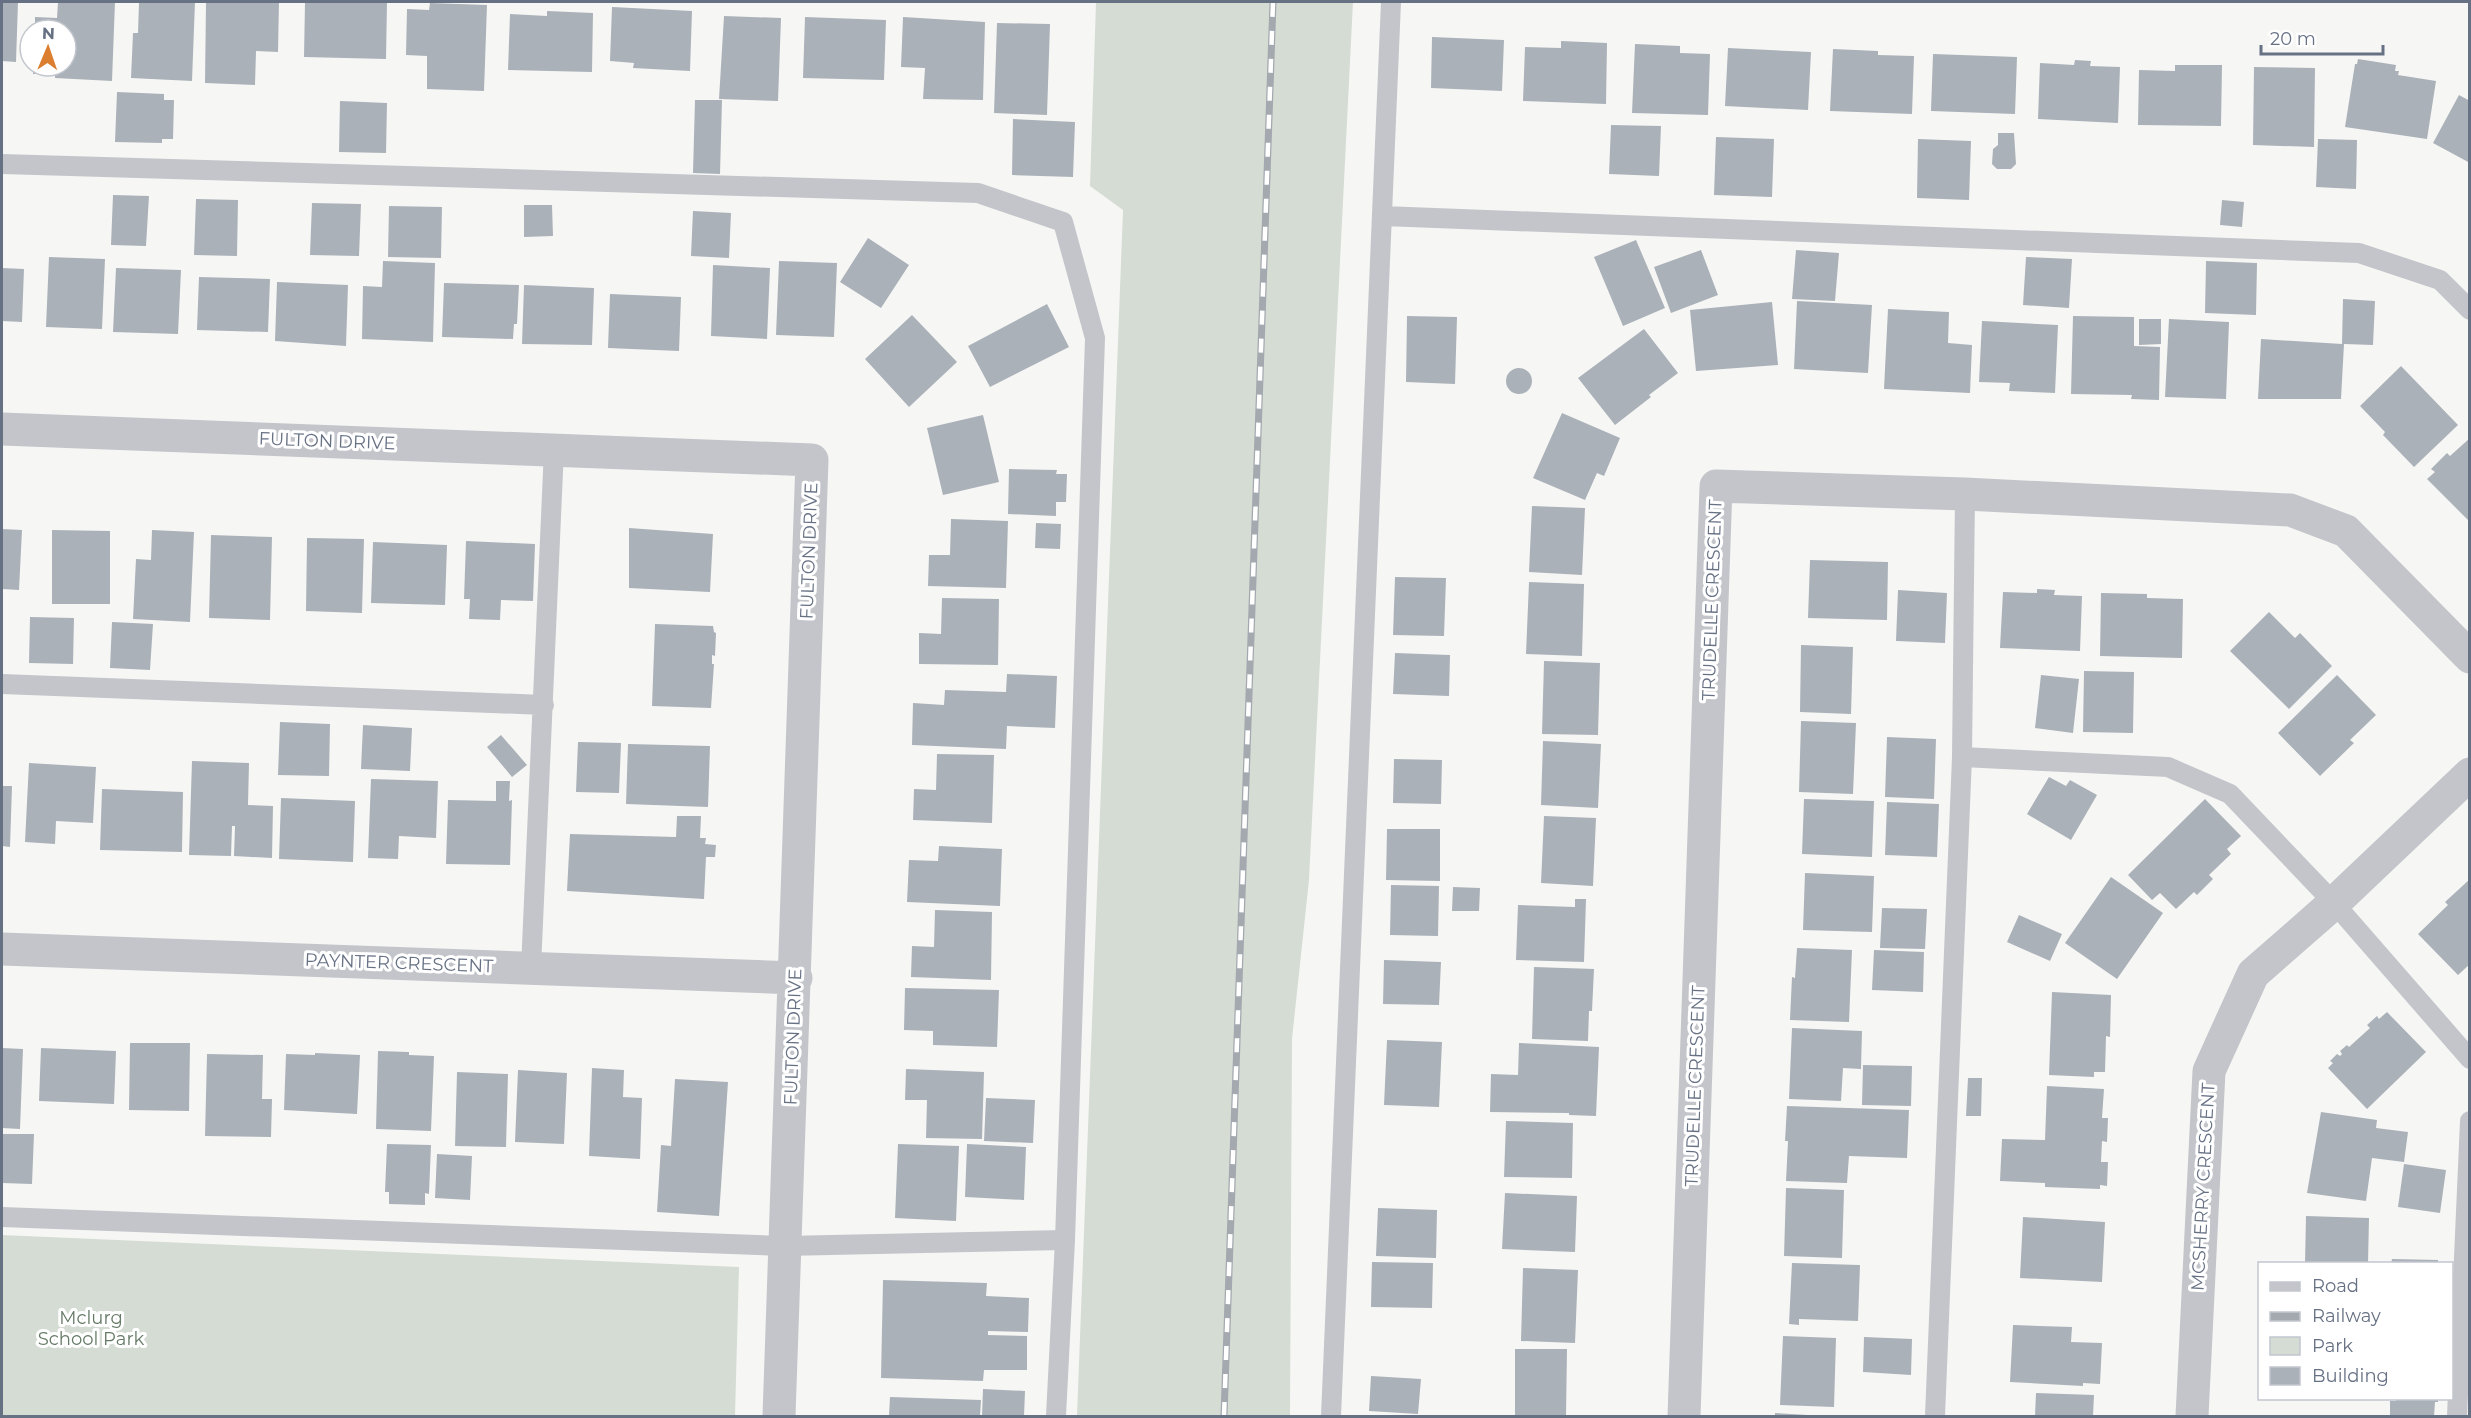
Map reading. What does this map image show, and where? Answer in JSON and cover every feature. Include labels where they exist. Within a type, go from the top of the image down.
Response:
[{"type":"street","name":"FULTON DRIVE","points":[[2,429],[812,460],[796,978],[779,1416]]},
{"type":"street","name":"TRUDELLE CRESCENT","points":[[1684,1416],[1716,486],[1965,494],[2290,510],[2346,531],[2469,657]]},
{"type":"street","name":"MCSHERRY CRESCENT","points":[[2192,1416],[2209,1071],[2253,974],[2334,903],[2469,774]]},
{"type":"street","name":"PAYNTER CRESCENT","points":[[2,948],[796,978]]},
{"type":"lane","points":[[1331,1416],[1391,2]]},
{"type":"lane","points":[[2,164],[978,194],[1063,222],[1095,338],[1065,1240],[1056,1416]]},
{"type":"lane","points":[[1383,216],[2359,253],[2440,280],[2469,310]]},
{"type":"lane","points":[[531,968],[554,449]]},
{"type":"lane","points":[[1935,1416],[1962,758],[1965,494]]},
{"type":"lane","points":[[2,684],[544,705]]},
{"type":"lane","points":[[1962,758],[2169,767],[2230,794],[2334,903],[2469,1059]]},
{"type":"lane","points":[[2457,1416],[2469,1120]]},
{"type":"lane","points":[[2,1217],[784,1246],[1065,1240]]},
{"type":"green space","points":[[1096,2],[1353,2],[1309,880],[1292,1039],[1290,1416],[1077,1416],[1123,210],[1090,186]]},
{"type":"green space","name":"Mclurg School Park","points":[[2,1235],[739,1267],[735,1416],[2,1416]]},
{"type":"building","points":[[2,2],[18,2],[16,62],[2,61]]},
{"type":"building","points":[[58,2],[115,2],[112,81],[55,78],[78,78],[78,18],[57,18]]},
{"type":"building","points":[[139,2],[195,2],[192,81],[131,78],[133,33],[138,33]]},
{"type":"building","points":[[206,2],[279,2],[278,52],[256,51],[255,85],[205,83]]},
{"type":"building","points":[[305,2],[387,2],[386,59],[304,57]]},
{"type":"building","points":[[430,3],[487,5],[484,91],[427,89],[427,56],[406,55],[407,9],[429,10]]},
{"type":"building","points":[[612,7],[692,11],[690,71],[633,68],[634,63],[610,61]]},
{"type":"building","points":[[547,11],[593,13],[592,72],[508,70],[510,14],[547,16]]},
{"type":"building","points":[[724,16],[781,18],[778,101],[719,99]]},
{"type":"building","points":[[805,17],[886,20],[884,80],[803,78]]},
{"type":"building","points":[[903,17],[985,22],[983,100],[923,99],[925,68],[901,67]]},
{"type":"building","points":[[997,23],[1050,24],[1047,115],[994,113]]},
{"type":"building","points":[[1432,37],[1504,40],[1502,91],[1431,88]]},
{"type":"building","points":[[1561,41],[1607,43],[1606,104],[1523,101],[1525,47],[1561,48]]},
{"type":"building","points":[[1635,44],[1680,46],[1680,53],[1710,54],[1708,115],[1632,113]]},
{"type":"building","points":[[1728,48],[1811,52],[1808,110],[1725,106]]},
{"type":"building","points":[[1833,49],[1878,51],[1878,55],[1914,56],[1912,114],[1830,111]]},
{"type":"building","points":[[1933,54],[2017,57],[2015,114],[1931,111]]},
{"type":"building","points":[[2358,59],[2396,65],[2395,71],[2399,71],[2398,75],[2436,81],[2427,139],[2345,127],[2355,64]]},
{"type":"building","points":[[2075,60],[2091,61],[2090,66],[2120,67],[2118,123],[2038,119],[2040,63],[2074,65]]},
{"type":"building","points":[[2175,65],[2222,65],[2221,126],[2138,125],[2139,70],[2175,71]]},
{"type":"building","points":[[2254,67],[2315,68],[2314,147],[2253,145]]},
{"type":"building","points":[[117,92],[164,94],[164,100],[174,100],[173,139],[162,139],[162,143],[115,142]]},
{"type":"building","points":[[2459,95],[2470,101],[2470,163],[2433,143]]},
{"type":"building","points":[[695,100],[722,100],[720,174],[693,173]]},
{"type":"building","points":[[340,101],[387,103],[386,153],[339,152]]},
{"type":"building","points":[[1013,119],[1075,122],[1073,177],[1012,175]]},
{"type":"building","points":[[1611,125],[1661,126],[1659,176],[1609,174]]},
{"type":"building","points":[[1998,133],[2014,133],[2016,164],[2011,169],[1997,169],[1992,164],[1993,149],[1998,145]]},
{"type":"building","points":[[1716,137],[1774,139],[1772,197],[1714,195]]},
{"type":"building","points":[[1918,139],[1971,141],[1969,200],[1917,198]]},
{"type":"building","points":[[2318,139],[2357,140],[2356,189],[2316,187]]},
{"type":"building","points":[[113,195],[149,196],[146,246],[111,245]]},
{"type":"building","points":[[196,199],[238,200],[237,256],[194,255]]},
{"type":"building","points":[[2222,200],[2244,202],[2242,227],[2220,225]]},
{"type":"building","points":[[312,203],[361,204],[359,256],[310,255]]},
{"type":"building","points":[[524,205],[552,205],[553,236],[524,237]]},
{"type":"building","points":[[389,206],[442,207],[441,258],[388,257]]},
{"type":"building","points":[[693,211],[731,213],[729,258],[691,256]]},
{"type":"building","points":[[868,238],[909,265],[881,308],[840,282]]},
{"type":"building","points":[[1636,240],[1665,308],[1623,326],[1594,257]]},
{"type":"building","points":[[1701,250],[1718,295],[1671,313],[1654,267]]},
{"type":"building","points":[[1796,250],[1839,253],[1835,301],[1792,299]]},
{"type":"building","points":[[49,257],[105,259],[102,329],[46,327]]},
{"type":"building","points":[[2026,257],[2072,259],[2069,308],[2023,305]]},
{"type":"building","points":[[383,261],[435,263],[433,342],[362,339],[363,286],[382,287]]},
{"type":"building","points":[[779,261],[837,263],[834,337],[776,335]]},
{"type":"building","points":[[2206,261],[2257,263],[2256,315],[2205,313]]},
{"type":"building","points":[[713,265],[770,268],[767,339],[711,336]]},
{"type":"building","points":[[2,268],[24,269],[22,322],[2,321]]},
{"type":"building","points":[[116,268],[181,270],[178,334],[113,332]]},
{"type":"building","points":[[199,277],[270,279],[268,332],[197,330]]},
{"type":"building","points":[[277,282],[348,285],[346,346],[275,341]]},
{"type":"building","points":[[444,283],[519,285],[517,324],[514,324],[513,339],[442,337]]},
{"type":"building","points":[[524,285],[594,288],[592,345],[522,344]]},
{"type":"building","points":[[610,294],[681,297],[679,351],[608,348]]},
{"type":"building","points":[[2343,299],[2375,301],[2373,345],[2344,344],[2341,399],[2258,399],[2261,339],[2342,344]]},
{"type":"building","points":[[1797,301],[1872,305],[1868,373],[1794,369]]},
{"type":"building","points":[[1772,302],[1778,365],[1696,371],[1690,310]]},
{"type":"building","points":[[1047,304],[1069,347],[990,387],[968,346]]},
{"type":"building","points":[[1888,309],[1949,312],[1948,343],[1972,345],[1970,393],[1884,389]]},
{"type":"building","points":[[912,315],[957,362],[909,407],[865,359]]},
{"type":"building","points":[[1407,316],[1457,317],[1455,384],[1406,382]]},
{"type":"building","points":[[2073,316],[2134,317],[2134,346],[2160,347],[2159,400],[2131,399],[2132,395],[2071,394]]},
{"type":"building","points":[[2139,319],[2161,319],[2161,344],[2139,345]]},
{"type":"building","points":[[2169,319],[2229,322],[2226,399],[2165,397]]},
{"type":"building","points":[[1982,321],[2058,325],[2055,393],[2009,391],[2010,383],[1979,382]]},
{"type":"building","points":[[1644,329],[1678,373],[1615,425],[1578,378]]},
{"type":"building","points":[[2401,366],[2458,425],[2414,467],[2383,435],[2385,432],[2360,406]]},
{"type":"building","points":[[1519,368],[1528,372],[1532,381],[1528,390],[1519,394],[1510,390],[1506,381],[1510,372]]},
{"type":"building","points":[[1562,413],[1620,438],[1604,476],[1597,473],[1585,500],[1533,478]]},
{"type":"building","points":[[983,415],[999,482],[943,495],[927,428]]},
{"type":"building","points":[[2470,438],[2470,522],[2427,479],[2435,472],[2431,469],[2447,453],[2450,456]]},
{"type":"building","points":[[1009,469],[1057,470],[1056,474],[1067,474],[1066,502],[1056,502],[1056,516],[1008,514]]},
{"type":"building","points":[[1532,506],[1585,508],[1582,575],[1529,572]]},
{"type":"building","points":[[951,519],[1008,521],[1006,588],[928,586],[929,555],[950,555]]},
{"type":"building","points":[[1036,523],[1061,524],[1060,549],[1035,548]]},
{"type":"building","points":[[629,528],[713,534],[710,592],[629,588]]},
{"type":"building","points":[[2,529],[22,530],[19,590],[2,589]]},
{"type":"building","points":[[52,530],[110,531],[110,604],[52,604]]},
{"type":"building","points":[[152,530],[194,532],[190,622],[133,619],[136,559],[151,560]]},
{"type":"building","points":[[211,535],[272,537],[270,620],[209,618]]},
{"type":"building","points":[[307,538],[364,539],[362,613],[306,611]]},
{"type":"building","points":[[466,541],[535,544],[533,601],[501,600],[500,620],[469,619],[470,599],[464,599]]},
{"type":"building","points":[[373,542],[447,545],[445,605],[371,603]]},
{"type":"building","points":[[1810,560],[1888,562],[1887,620],[1808,618]]},
{"type":"building","points":[[1395,577],[1446,578],[1444,636],[1393,635]]},
{"type":"building","points":[[1529,582],[1584,584],[1582,656],[1526,654]]},
{"type":"building","points":[[2037,589],[2055,590],[2054,595],[2082,596],[2080,651],[2000,648],[2003,592],[2037,593]]},
{"type":"building","points":[[1898,590],[1947,593],[1945,643],[1896,641]]},
{"type":"building","points":[[2101,593],[2147,594],[2147,598],[2183,599],[2182,658],[2100,656]]},
{"type":"building","points":[[942,598],[999,599],[998,665],[919,664],[919,633],[941,634]]},
{"type":"building","points":[[2269,612],[2295,638],[2300,633],[2332,666],[2289,709],[2230,651]]},
{"type":"building","points":[[30,617],[74,618],[73,664],[29,663]]},
{"type":"building","points":[[112,622],[153,624],[150,670],[110,668]]},
{"type":"building","points":[[655,624],[713,626],[716,633],[715,656],[712,655],[712,664],[714,664],[711,708],[652,706]]},
{"type":"building","points":[[1801,645],[1853,647],[1851,714],[1800,712]]},
{"type":"building","points":[[1395,653],[1450,655],[1449,696],[1393,694]]},
{"type":"building","points":[[1544,661],[1600,663],[1598,735],[1542,734]]},
{"type":"building","points":[[2084,671],[2134,672],[2133,733],[2083,732]]},
{"type":"building","points":[[1007,674],[1057,676],[1055,728],[1007,726],[1006,749],[912,745],[913,703],[944,705],[945,690],[1006,692]]},
{"type":"building","points":[[2041,675],[2079,679],[2073,733],[2035,728]]},
{"type":"building","points":[[2337,675],[2376,715],[2350,740],[2354,743],[2320,776],[2278,733]]},
{"type":"building","points":[[1801,721],[1856,723],[1853,794],[1799,792]]},
{"type":"building","points":[[280,722],[330,724],[329,776],[278,775]]},
{"type":"building","points":[[363,725],[412,728],[410,771],[361,769]]},
{"type":"building","points":[[501,735],[527,765],[512,777],[487,747]]},
{"type":"building","points":[[1887,737],[1936,739],[1934,799],[1885,797]]},
{"type":"building","points":[[1543,741],[1601,744],[1598,808],[1541,805]]},
{"type":"building","points":[[578,742],[621,743],[619,793],[576,792]]},
{"type":"building","points":[[628,744],[710,746],[708,807],[626,804]]},
{"type":"building","points":[[937,754],[994,755],[992,823],[913,820],[914,789],[936,790]]},
{"type":"building","points":[[1394,759],[1442,760],[1441,804],[1393,803]]},
{"type":"building","points":[[192,761],[249,763],[248,805],[273,806],[272,858],[234,856],[235,826],[232,826],[231,856],[189,855]]},
{"type":"building","points":[[29,763],[96,767],[93,823],[56,821],[55,844],[25,842]]},
{"type":"building","points":[[2049,777],[2066,786],[2070,780],[2097,795],[2071,840],[2027,814]]},
{"type":"building","points":[[371,779],[438,781],[436,838],[399,836],[398,859],[368,858]]},
{"type":"building","points":[[496,781],[510,781],[509,801],[512,800],[510,865],[446,864],[448,800],[496,801]]},
{"type":"building","points":[[2,786],[12,786],[10,847],[2,846]]},
{"type":"building","points":[[102,789],[183,792],[182,852],[100,850]]},
{"type":"building","points":[[281,798],[355,801],[353,862],[279,859]]},
{"type":"building","points":[[1804,799],[1874,801],[1872,857],[1802,854]]},
{"type":"building","points":[[2205,799],[2241,836],[2227,849],[2231,854],[2209,875],[2213,879],[2197,895],[2194,892],[2176,909],[2160,893],[2152,900],[2128,875]]},
{"type":"building","points":[[1887,802],[1939,804],[1937,857],[1885,855]]},
{"type":"building","points":[[677,816],[701,816],[700,838],[706,838],[705,844],[716,845],[715,857],[706,857],[704,899],[567,891],[570,834],[676,837]]},
{"type":"building","points":[[1544,816],[1596,818],[1593,886],[1541,883]]},
{"type":"building","points":[[1387,829],[1440,829],[1440,881],[1386,880]]},
{"type":"building","points":[[939,846],[1002,849],[1000,906],[907,902],[909,860],[938,861]]},
{"type":"building","points":[[1805,873],[1874,876],[1872,932],[1803,930]]},
{"type":"building","points":[[2111,877],[2163,913],[2117,979],[2065,943]]},
{"type":"building","points":[[2470,879],[2470,964],[2458,975],[2418,934],[2448,905],[2445,902]]},
{"type":"building","points":[[1391,885],[1439,886],[1438,936],[1390,935]]},
{"type":"building","points":[[1453,887],[1480,888],[1479,911],[1452,911]]},
{"type":"building","points":[[1575,899],[1586,899],[1584,962],[1516,960],[1518,905],[1575,907]]},
{"type":"building","points":[[1882,908],[1927,909],[1925,949],[1880,948]]},
{"type":"building","points":[[935,910],[992,912],[991,980],[911,977],[912,946],[934,947]]},
{"type":"building","points":[[2019,915],[2062,934],[2050,961],[2007,942]]},
{"type":"building","points":[[1797,948],[1852,950],[1849,1022],[1790,1020],[1792,977],[1795,978]]},
{"type":"building","points":[[1874,950],[1924,952],[1923,992],[1872,990]]},
{"type":"building","points":[[1384,960],[1441,962],[1439,1005],[1383,1004]]},
{"type":"building","points":[[1534,967],[1594,969],[1588,1041],[1532,1039]]},
{"type":"building","points":[[905,988],[999,990],[997,1047],[933,1045],[933,1031],[904,1030]]},
{"type":"building","points":[[2052,992],[2111,995],[2110,1037],[2106,1036],[2105,1072],[2094,1072],[2094,1077],[2049,1075]]},
{"type":"building","points":[[2387,1012],[2426,1052],[2367,1109],[2328,1068],[2333,1063],[2330,1061],[2337,1054],[2340,1056],[2342,1054],[2340,1051],[2347,1045],[2349,1047],[2370,1028],[2367,1025],[2377,1016],[2379,1019]]},
{"type":"building","points":[[1792,1028],[1862,1031],[1861,1069],[1843,1068],[1841,1101],[1789,1099]]},
{"type":"building","points":[[1387,1040],[1442,1042],[1439,1107],[1384,1105]]},
{"type":"building","points":[[130,1043],[190,1043],[189,1111],[129,1110]]},
{"type":"building","points":[[1519,1043],[1599,1047],[1596,1116],[1569,1115],[1569,1113],[1490,1112],[1491,1074],[1518,1075]]},
{"type":"building","points":[[2,1048],[23,1049],[20,1129],[2,1128]]},
{"type":"building","points":[[41,1048],[116,1051],[114,1104],[39,1101]]},
{"type":"building","points":[[378,1051],[434,1056],[431,1131],[376,1129]]},
{"type":"building","points":[[315,1053],[360,1055],[357,1114],[284,1110],[286,1054],[315,1055]]},
{"type":"building","points":[[207,1054],[263,1055],[262,1099],[272,1099],[271,1137],[205,1136]]},
{"type":"building","points":[[1863,1065],[1912,1066],[1911,1106],[1862,1105]]},
{"type":"building","points":[[592,1068],[624,1070],[623,1097],[642,1098],[640,1159],[589,1156]]},
{"type":"building","points":[[906,1069],[984,1072],[982,1139],[926,1138],[927,1100],[905,1100]]},
{"type":"building","points":[[518,1070],[567,1073],[564,1144],[515,1142]]},
{"type":"building","points":[[457,1072],[508,1074],[506,1147],[455,1146]]},
{"type":"building","points":[[1968,1078],[1982,1078],[1981,1116],[1966,1116]]},
{"type":"building","points":[[675,1079],[728,1082],[719,1216],[657,1212],[661,1145],[671,1146]]},
{"type":"building","points":[[2047,1086],[2104,1089],[2102,1118],[2108,1118],[2107,1142],[2102,1141],[2101,1162],[2108,1162],[2107,1186],[2100,1185],[2100,1189],[2045,1187],[2045,1183],[2000,1181],[2002,1139],[2045,1140]]},
{"type":"building","points":[[986,1098],[1035,1100],[1033,1143],[984,1141]]},
{"type":"building","points":[[1787,1106],[1909,1110],[1907,1158],[1849,1156],[1847,1183],[1786,1181]]},
{"type":"building","points":[[2321,1112],[2377,1120],[2376,1128],[2408,1132],[2404,1162],[2372,1158],[2366,1201],[2307,1193]]},
{"type":"building","points":[[1506,1121],[1573,1123],[1572,1178],[1504,1177]]},
{"type":"building","points":[[2,1134],[34,1134],[32,1184],[2,1183]]},
{"type":"building","points":[[387,1144],[431,1145],[429,1194],[425,1193],[425,1205],[389,1204],[389,1192],[385,1192]]},
{"type":"building","points":[[898,1144],[959,1146],[956,1221],[895,1218]]},
{"type":"building","points":[[967,1144],[1026,1147],[1024,1200],[965,1197]]},
{"type":"building","points":[[437,1154],[472,1156],[470,1200],[435,1198]]},
{"type":"building","points":[[2404,1164],[2446,1170],[2440,1213],[2398,1207]]},
{"type":"building","points":[[1786,1188],[1844,1190],[1842,1258],[1784,1256]]},
{"type":"building","points":[[1505,1193],[1577,1196],[1575,1252],[1502,1249]]},
{"type":"building","points":[[1378,1208],[1437,1210],[1436,1258],[1376,1256]]},
{"type":"building","points":[[2306,1216],[2369,1218],[2368,1262],[2305,1262]]},
{"type":"building","points":[[2023,1217],[2105,1222],[2102,1282],[2020,1278]]},
{"type":"building","points":[[2392,1259],[2438,1260],[2438,1262],[2391,1262]]},
{"type":"building","points":[[1372,1262],[1433,1263],[1432,1308],[1371,1307]]},
{"type":"building","points":[[1792,1263],[1860,1265],[1858,1321],[1799,1319],[1799,1325],[1789,1324]]},
{"type":"building","points":[[1523,1268],[1578,1270],[1575,1343],[1521,1341]]},
{"type":"building","points":[[883,1280],[987,1283],[986,1296],[1029,1298],[1028,1332],[988,1331],[988,1335],[1027,1336],[1027,1370],[984,1370],[983,1381],[881,1378]]},
{"type":"building","points":[[2013,1325],[2072,1327],[2071,1342],[2102,1343],[2100,1384],[2083,1383],[2083,1386],[2010,1382]]},
{"type":"building","points":[[1783,1336],[1836,1338],[1834,1407],[1780,1405]]},
{"type":"building","points":[[1864,1337],[1912,1339],[1911,1375],[1863,1372]]},
{"type":"building","points":[[1515,1349],[1567,1349],[1566,1416],[1515,1416]]},
{"type":"building","points":[[1371,1376],[1421,1379],[1418,1414],[1369,1411]]},
{"type":"building","points":[[983,1389],[1025,1391],[1024,1416],[982,1416]]},
{"type":"building","points":[[2036,1393],[2094,1395],[2093,1416],[2035,1416]]},
{"type":"building","points":[[890,1397],[981,1400],[980,1416],[889,1416]]},
{"type":"building","points":[[2438,1400],[2438,1402],[2435,1402],[2434,1416],[2390,1416],[2390,1401]]},
{"type":"building","points":[[1775,1413],[1808,1415],[1808,1416],[1775,1416]]},
{"type":"railway","points":[[1224,1416],[1273,2]]}]
